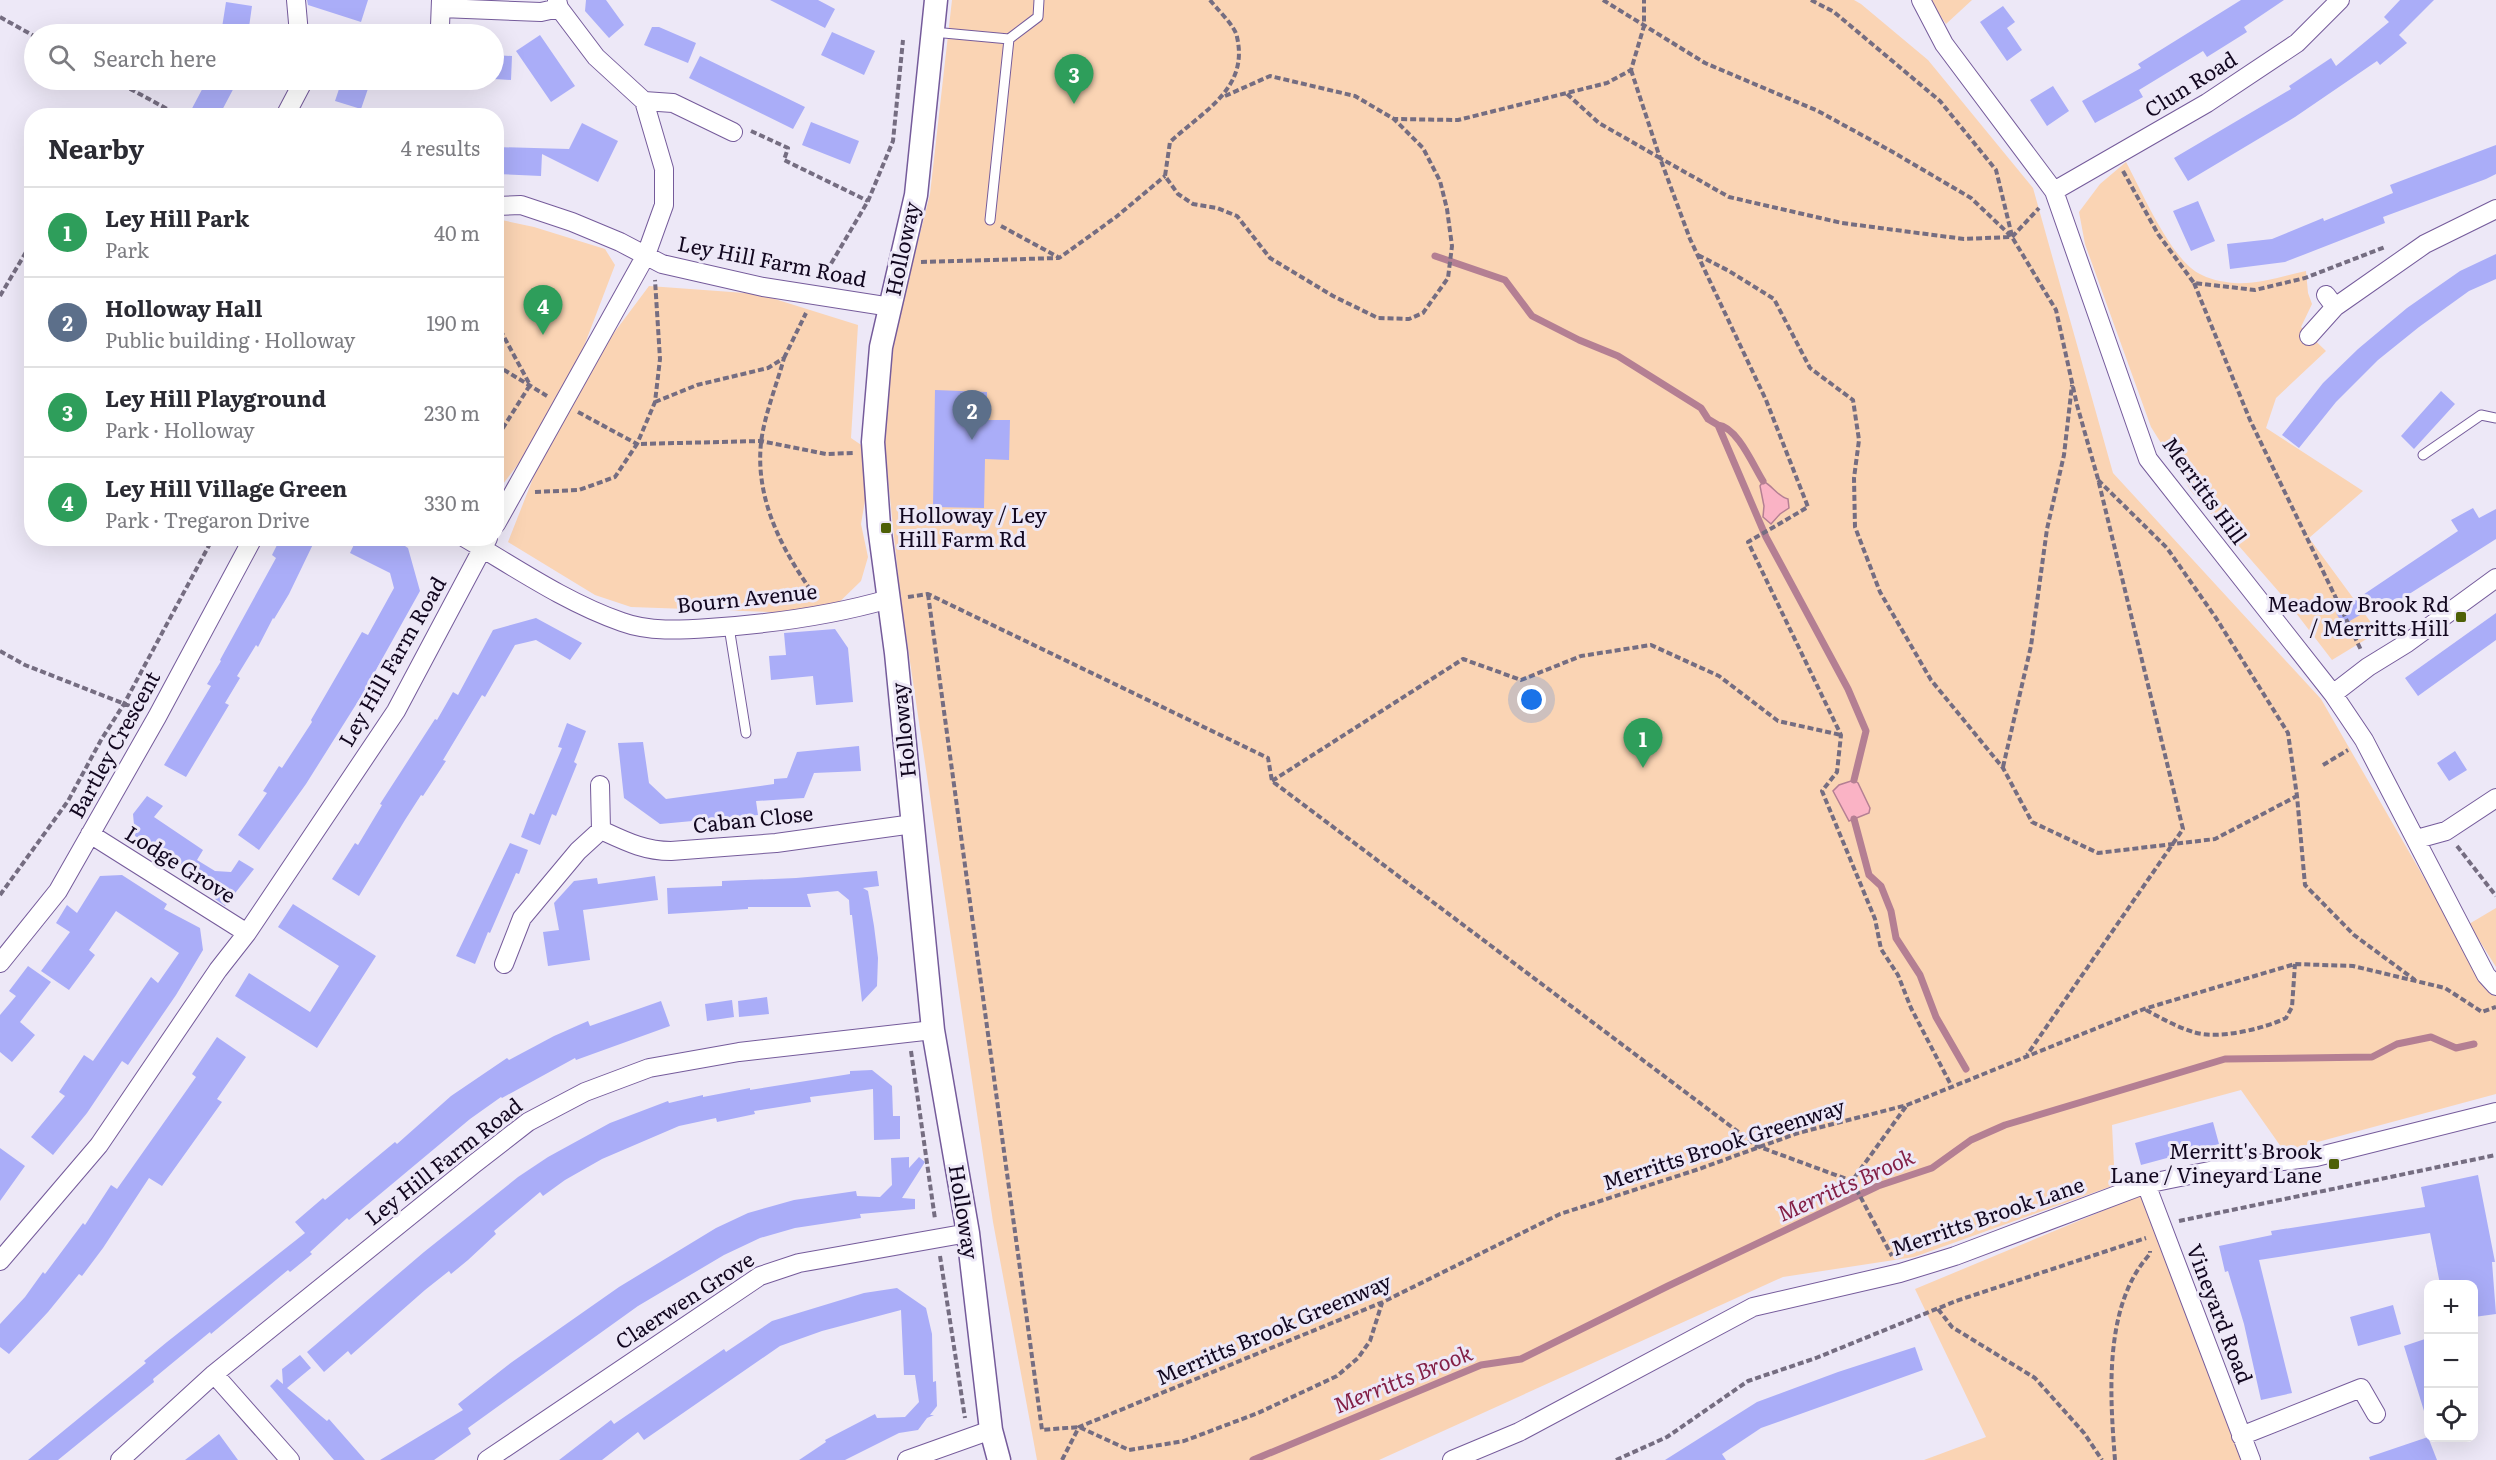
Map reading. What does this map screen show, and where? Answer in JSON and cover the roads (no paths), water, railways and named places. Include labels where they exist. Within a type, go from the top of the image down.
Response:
[{"type":"street","points":[[296,0],[299,24]]},
{"type":"street","name":"Holloway","points":[[936,0],[916,195],[881,347],[873,453],[933,1030],[968,1233],[991,1430],[999,1460]]},
{"type":"street","name":"Merritts Hill","points":[[1921,0],[1944,44],[2054,192],[2148,459],[2333,694],[2364,740],[2486,975],[2496,986]]},
{"type":"street","name":"Clun Road","points":[[2054,192],[2208,103],[2297,43],[2340,0]]},
{"type":"street","points":[[441,11],[541,12],[558,4],[596,57],[644,101],[664,169],[665,187],[654,260],[504,509]]},
{"type":"street","points":[[289,108],[299,90]]},
{"type":"street","points":[[644,101],[673,103],[733,132]]},
{"type":"street","name":"Ley Hill Farm Road","points":[[504,206],[521,205],[610,238],[654,260],[763,287],[891,307]]},
{"type":"street","points":[[2309,336],[2331,301],[2425,244],[2496,209]]},
{"type":"street","name":"Bartley Crescent","points":[[0,963],[58,891],[157,717],[249,546]]},
{"type":"street","name":"Ley Hill Farm Road","points":[[0,1261],[99,1145],[247,933],[396,711],[485,546]]},
{"type":"street","name":"Bourn Avenue","points":[[489,546],[578,602],[624,623],[672,630],[761,625],[827,614],[889,598]]},
{"type":"street","points":[[2333,694],[2496,578]]},
{"type":"street","points":[[504,964],[522,918],[578,851],[601,830],[600,785]]},
{"type":"street","points":[[2417,840],[2446,831],[2496,798]]},
{"type":"street","name":"Caban Close","points":[[601,830],[634,846],[655,851],[671,851],[776,843],[913,824]]},
{"type":"street","name":"Lodge Grove","points":[[90,834],[247,933]]},
{"type":"street","name":"Ley Hill Farm Road","points":[[120,1460],[214,1374],[519,1129],[585,1092],[649,1068],[739,1052],[933,1030]]},
{"type":"street","name":"Merritts Brook Lane","points":[[1452,1460],[1519,1432],[1753,1307],[1900,1273],[1994,1242],[2146,1184],[2224,1168],[2316,1156],[2496,1112]]},
{"type":"street","name":"Vineyard Road","points":[[2146,1184],[2157,1233],[2251,1460]]},
{"type":"street","name":"Claerwen Grove","points":[[487,1460],[760,1276],[799,1263],[968,1233]]},
{"type":"street","points":[[214,1374],[290,1460]]},
{"type":"street","points":[[2241,1437],[2361,1388],[2376,1414]]},
{"type":"street","points":[[907,1460],[991,1430]]},
{"type":"lane","points":[[931,32],[1009,39],[1038,17],[1039,0]]},
{"type":"lane","points":[[990,220],[1009,39]]},
{"type":"lane","points":[[2423,455],[2481,415],[2496,418]]},
{"type":"lane","points":[[729,627],[746,733]]},
{"type":"waterway","points":[[1435,256],[1505,280],[1532,316],[1579,340],[1618,356],[1701,408],[1708,419],[1718,425],[1766,537],[1848,689],[1866,731],[1854,780]]},
{"type":"waterway","points":[[1718,425],[1725,427],[1738,439],[1763,481]]},
{"type":"waterway","points":[[1854,819],[1869,875],[1881,886],[1891,911],[1896,938],[1920,975],[1936,1017],[1966,1069]]},
{"type":"waterway","name":"Merritts Brook","points":[[1253,1460],[1481,1365],[1521,1359],[1878,1186],[1932,1168],[1971,1140],[2005,1125],[2225,1059],[2372,1057],[2397,1044],[2431,1037],[2456,1048],[2474,1044]]},
{"type":"place","name":"Ley Hill Playground","points":[[1074,104]]},
{"type":"place","name":"Ley Hill Village Green","points":[[543,335]]},
{"type":"place","name":"Holloway Hall","points":[[972,440]]},
{"type":"place","name":"Holloway / Ley Hill Farm Rd","points":[[886,528]]},
{"type":"place","name":"Meadow Brook Rd / Merritts Hill","points":[[2461,617]]},
{"type":"place","name":"Ley Hill Park","points":[[1643,768]]},
{"type":"place","name":"Merritt's Brook Lane / Vineyard Lane","points":[[2334,1164]]}]
